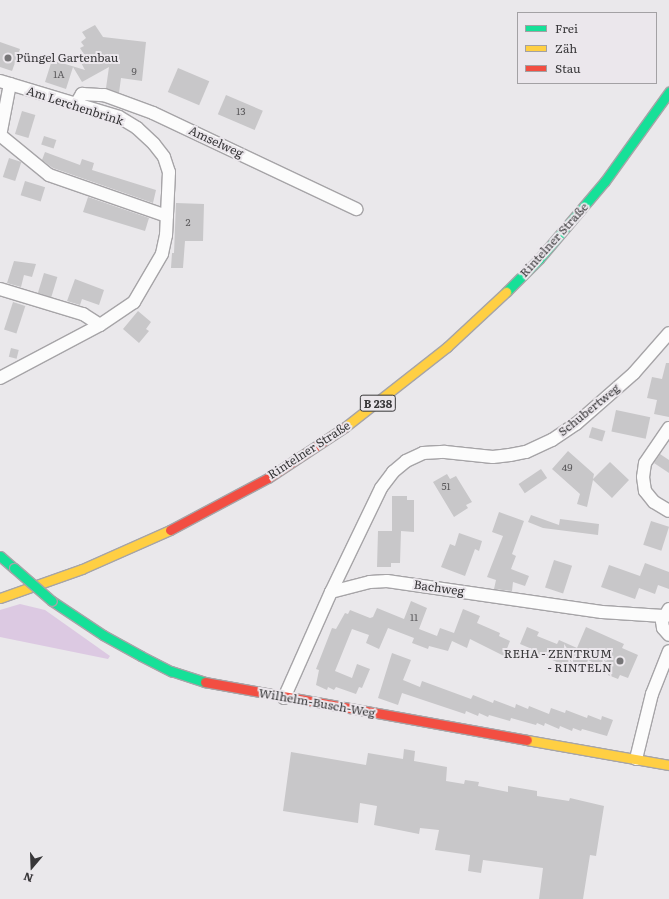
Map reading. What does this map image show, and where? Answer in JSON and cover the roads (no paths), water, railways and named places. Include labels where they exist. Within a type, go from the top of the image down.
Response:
[{"type":"main road","name":"Rintelner Straße","points":[[0,598],[82,569],[183,524],[268,478],[361,416],[447,347],[534,264],[605,181],[669,92]]},
{"type":"main road","name":"Wilhelm-Busch-Weg","points":[[0,556],[52,601],[103,635],[171,671],[207,683],[284,698],[669,765]]},
{"type":"street","name":"Am Lerchenbrink","points":[[0,378],[100,325],[134,302],[149,279],[162,254],[166,216],[169,172],[164,156],[154,144],[137,128],[119,117],[5,83],[0,136],[49,175],[166,216]]},
{"type":"street","name":"Amselweg","points":[[76,104],[82,94],[104,95],[152,113],[356,209]]},
{"type":"street","points":[[0,290],[83,314],[100,325]]},
{"type":"street","name":"Schubertweg","points":[[331,592],[381,488],[393,472],[406,461],[424,453],[445,452],[493,457],[510,455],[526,452],[552,440],[576,424],[634,373],[669,333]]},
{"type":"street","points":[[669,428],[645,463],[643,477],[645,491],[654,502],[669,511]]},
{"type":"street","name":"Bachweg","points":[[331,592],[370,582],[387,581],[602,612],[666,612]]},
{"type":"street","points":[[284,698],[331,592]]},
{"type":"street","points":[[666,612],[663,628],[669,635]]},
{"type":"street","points":[[636,760],[652,694],[666,668],[669,651]]},
{"type":"place","name":"Püngel Gartenbau","points":[[8,58]]},
{"type":"place","name":"REHA - ZENTRUM - RINTELN","points":[[620,661]]}]
